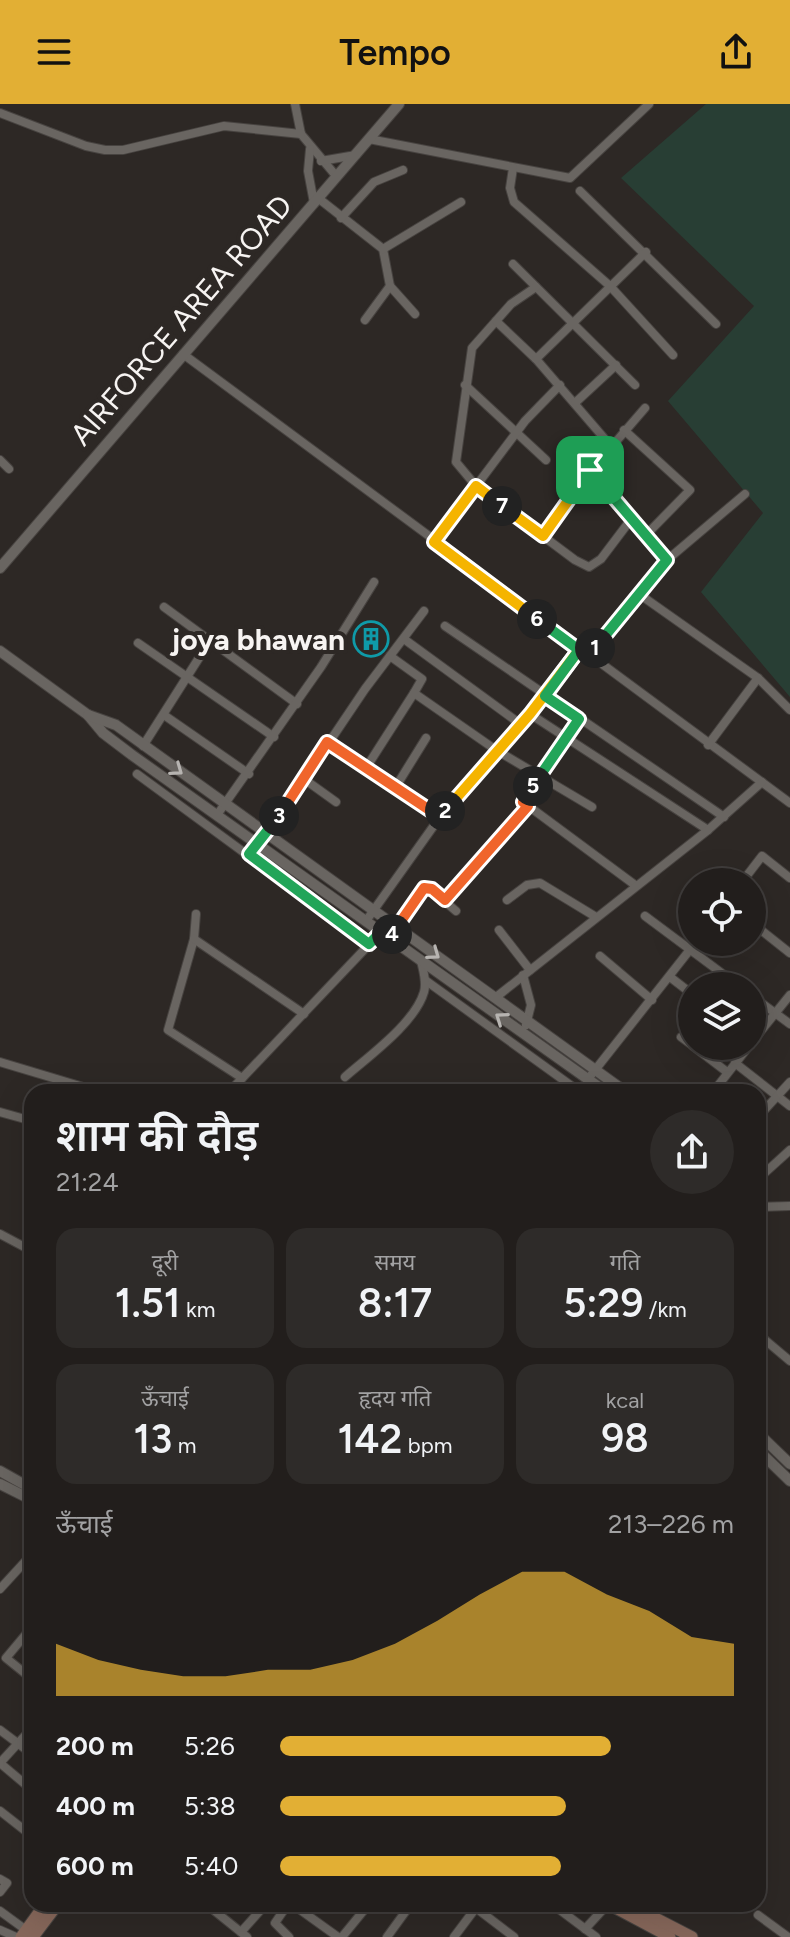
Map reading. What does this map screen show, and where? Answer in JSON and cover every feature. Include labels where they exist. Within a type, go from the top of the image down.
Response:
[{"type":"main road","points":[[24,1935],[40,1912]]},
{"type":"main road","points":[[24,1935],[49,1912]]},
{"type":"main road","points":[[623,1912],[670,1937]]},
{"type":"main road","points":[[644,1912],[692,1937]]},
{"type":"street","points":[[295,104],[301,134],[310,149],[337,177]]},
{"type":"street","name":"AIRFORCE AREA ROAD","points":[[0,568],[399,104]]},
{"type":"street","points":[[369,139],[570,178],[649,104]]},
{"type":"street","points":[[0,113],[86,146],[105,150],[123,150],[224,126],[253,126],[301,134]]},
{"type":"street","points":[[310,149],[308,171],[316,201],[383,249],[390,286],[415,314]]},
{"type":"street","points":[[321,161],[356,155]]},
{"type":"street","points":[[513,168],[510,188],[514,202],[610,286],[673,355]]},
{"type":"street","points":[[341,218],[374,182],[403,170]]},
{"type":"street","points":[[580,191],[646,252],[716,324]]},
{"type":"street","points":[[383,249],[461,202]]},
{"type":"street","points":[[536,359],[646,252]]},
{"type":"street","points":[[513,264],[635,385]]},
{"type":"street","points":[[365,320],[390,286]]},
{"type":"street","points":[[536,287],[511,304],[472,348],[456,462],[476,486],[589,567],[601,559],[632,518]]},
{"type":"street","points":[[496,321],[576,402],[604,438]]},
{"type":"street","points":[[183,354],[588,657],[790,803]]},
{"type":"street","points":[[576,402],[616,365]]},
{"type":"street","points":[[465,385],[546,460]]},
{"type":"street","points":[[434,542],[517,431],[560,385]]},
{"type":"street","points":[[543,536],[590,470],[645,408]]},
{"type":"street","points":[[624,430],[690,490],[647,534]]},
{"type":"street","points":[[0,460],[9,469]]},
{"type":"street","points":[[590,470],[667,560]]},
{"type":"street","points":[[588,657],[667,560],[745,494]]},
{"type":"street","points":[[217,815],[297,704],[374,582]]},
{"type":"street","points":[[639,594],[758,678],[790,710]]},
{"type":"street","points":[[164,607],[297,704]]},
{"type":"street","points":[[249,854],[267,834],[327,742],[424,611]]},
{"type":"street","points":[[445,626],[724,817]]},
{"type":"street","points":[[143,746],[211,639]]},
{"type":"street","points":[[404,639],[519,723]]},
{"type":"street","points":[[138,643],[274,737]]},
{"type":"street","points":[[366,921],[440,817],[545,696],[579,650]]},
{"type":"street","points":[[0,651],[88,715],[103,733],[421,961],[610,1084]]},
{"type":"street","points":[[366,768],[422,679],[390,656]]},
{"type":"street","points":[[708,745],[758,678]]},
{"type":"street","points":[[414,693],[496,750],[592,807]]},
{"type":"street","points":[[530,714],[708,830]]},
{"type":"street","points":[[88,715],[116,725],[495,998],[525,1027]]},
{"type":"street","points":[[164,715],[249,774]]},
{"type":"street","points":[[579,719],[523,802],[635,885]]},
{"type":"street","points":[[395,788],[426,738]]},
{"type":"street","points":[[327,742],[440,817]]},
{"type":"street","points":[[137,774],[369,944]]},
{"type":"street","points":[[304,779],[336,802]]},
{"type":"street","points":[[495,998],[708,830],[762,782]]},
{"type":"street","points":[[445,900],[528,806]]},
{"type":"street","points":[[753,868],[762,856],[790,878]]},
{"type":"street","points":[[507,900],[527,885],[540,883],[596,917]]},
{"type":"street","points":[[236,1084],[369,944],[396,927],[424,888],[432,889],[456,911]]},
{"type":"street","points":[[196,914],[194,939],[168,1030],[242,1078]]},
{"type":"street","points":[[645,916],[678,936]]},
{"type":"street","points":[[499,930],[527,972],[531,1005],[525,1027]]},
{"type":"street","points":[[766,934],[790,953]]},
{"type":"street","points":[[194,939],[304,1014]]},
{"type":"street","points":[[600,956],[652,1000]]},
{"type":"street","points":[[591,1074],[685,956]]},
{"type":"street","points":[[705,956],[722,972]]},
{"type":"street","points":[[345,1077],[402,1025],[422,998],[425,980],[421,961]]},
{"type":"street","points":[[670,977],[678,983]]},
{"type":"street","points":[[425,980],[569,1084]]},
{"type":"street","points":[[766,1025],[790,995]]},
{"type":"street","points":[[766,1007],[790,1024]]},
{"type":"street","points":[[712,1060],[727,1072]]},
{"type":"street","points":[[719,1084],[737,1060]]},
{"type":"street","points":[[0,1062],[73,1084]]},
{"type":"street","points":[[735,1063],[762,1084]]},
{"type":"street","points":[[591,1074],[599,1084]]},
{"type":"street","points":[[766,1109],[790,1082]]},
{"type":"street","points":[[766,1087],[790,1106]]},
{"type":"street","points":[[0,1112],[24,1119]]},
{"type":"street","points":[[766,1172],[790,1150]]},
{"type":"street","points":[[766,1206],[790,1206]]},
{"type":"street","points":[[0,1234],[24,1247]]},
{"type":"street","points":[[766,1341],[790,1361]]},
{"type":"street","points":[[766,1441],[790,1464]]},
{"type":"street","points":[[766,1458],[790,1481]]},
{"type":"street","points":[[0,1471],[24,1484]]},
{"type":"street","points":[[0,1484],[24,1496]]},
{"type":"street","points":[[0,1589],[24,1563]]},
{"type":"street","points":[[24,1637],[6,1658],[24,1673]]},
{"type":"street","points":[[0,1730],[24,1747]]},
{"type":"street","points":[[24,1737],[0,1763],[24,1783]]},
{"type":"street","points":[[0,1811],[24,1830]]},
{"type":"street","points":[[0,1879],[7,1883],[0,1892]]},
{"type":"street","points":[[0,1911],[24,1935]]},
{"type":"street","points":[[216,1912],[244,1934],[260,1912]]},
{"type":"street","points":[[288,1912],[275,1923],[289,1937]]},
{"type":"street","points":[[306,1912],[340,1937],[362,1912]]},
{"type":"street","points":[[387,1937],[405,1912]]},
{"type":"street","points":[[454,1937],[473,1912]]},
{"type":"street","points":[[484,1912],[514,1937]]},
{"type":"street","points":[[563,1912],[596,1937]]},
{"type":"street","points":[[585,1929],[601,1912]]},
{"type":"street","points":[[758,1915],[788,1937]]},
{"type":"street","points":[[0,1930],[24,1935]]},
{"type":"green space","points":[[706,104],[790,104],[790,697],[701,592],[763,513],[668,401],[754,306],[621,178]]},
{"type":"place","name":"joya bhawan","points":[[371,639]]},
{"type":"route","points":[[590,470],[543,536],[476,486],[434,542],[579,650],[545,696],[579,719],[523,802],[528,806],[445,900],[432,889],[424,888],[390,938],[381,932],[369,944],[249,854],[258,843],[260,845],[327,742],[440,817],[545,696],[579,650],[588,657],[667,560],[590,470]]}]
